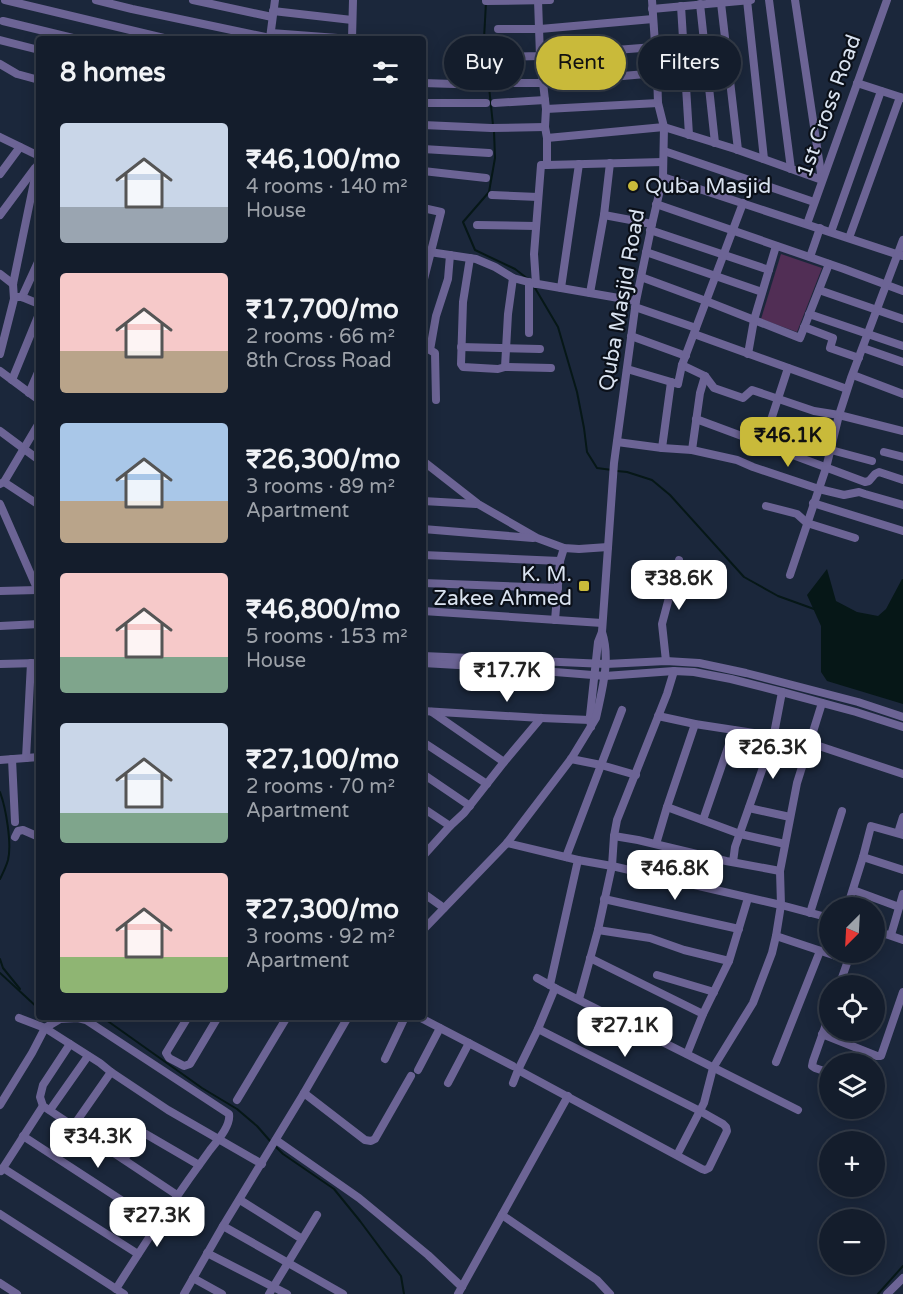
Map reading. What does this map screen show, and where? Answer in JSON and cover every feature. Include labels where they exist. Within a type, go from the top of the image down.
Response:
[{"type":"street","points":[[5,0],[155,36]]},
{"type":"street","points":[[96,0],[270,36],[275,0]]},
{"type":"street","points":[[193,0],[272,14],[352,20]]},
{"type":"street","points":[[351,36],[353,0]]},
{"type":"street","points":[[538,0],[540,36]]},
{"type":"street","points":[[486,1],[550,0]]},
{"type":"street","points":[[747,0],[764,159]]},
{"type":"street","points":[[652,4],[681,6],[751,0]]},
{"type":"street","points":[[769,0],[791,169]]},
{"type":"street","points":[[547,138],[664,127],[822,180],[795,0]]},
{"type":"street","name":"1st Cross Road","points":[[807,224],[887,0]]},
{"type":"street","points":[[721,3],[738,150]]},
{"type":"street","name":"Quba Masjid Road","points":[[652,4],[654,36]]},
{"type":"street","points":[[700,4],[715,143]]},
{"type":"street","points":[[681,6],[689,135]]},
{"type":"street","points":[[498,29],[540,29],[653,19]]},
{"type":"street","points":[[3,21],[65,36]]},
{"type":"street","points":[[0,40],[36,49]]},
{"type":"street","points":[[0,64],[17,74],[36,79]]},
{"type":"street","points":[[426,83],[444,84]]},
{"type":"street","points":[[849,238],[901,97],[857,83]]},
{"type":"street","points":[[544,90],[547,165]]},
{"type":"street","name":"Quba Masjid Road","points":[[608,547],[614,463],[635,304],[663,177],[664,127],[658,90]]},
{"type":"street","points":[[831,232],[881,91]]},
{"type":"street","points":[[495,103],[545,105],[658,102]]},
{"type":"street","points":[[426,103],[486,103]]},
{"type":"street","points":[[426,125],[494,128],[545,127]]},
{"type":"street","points":[[0,137],[36,158]]},
{"type":"street","points":[[0,174],[20,147]]},
{"type":"street","points":[[426,149],[489,153]]},
{"type":"street","points":[[664,151],[814,202]]},
{"type":"street","points":[[529,333],[541,165],[663,162]]},
{"type":"street","points":[[590,293],[604,215],[610,163]]},
{"type":"street","points":[[0,215],[36,164]]},
{"type":"street","points":[[561,288],[579,164]]},
{"type":"street","points":[[426,171],[486,178]]},
{"type":"street","points":[[13,284],[36,174]]},
{"type":"street","points":[[663,177],[900,256]]},
{"type":"street","points":[[492,195],[538,197]]},
{"type":"street","points":[[627,369],[678,384],[682,365],[743,203]]},
{"type":"street","points":[[656,204],[903,291]]},
{"type":"street","points":[[426,209],[441,212],[427,251],[470,258],[495,267],[513,278],[635,304],[748,354],[848,390]]},
{"type":"street","points":[[604,215],[651,227],[769,270]]},
{"type":"street","points":[[477,225],[536,226]]},
{"type":"street","points":[[810,257],[820,228]]},
{"type":"street","points":[[790,575],[826,468],[839,415],[885,285],[900,256],[903,240]]},
{"type":"street","points":[[748,354],[754,320],[776,246]]},
{"type":"street","points":[[646,252],[762,292]]},
{"type":"street","points":[[436,400],[435,353],[430,350],[427,340],[448,279],[450,255]]},
{"type":"street","points":[[470,258],[463,302],[461,366],[498,369],[505,367],[551,368]]},
{"type":"street","points":[[641,277],[800,338],[829,264]]},
{"type":"street","points":[[0,354],[18,297],[36,265]]},
{"type":"street","points":[[0,274],[13,284],[18,297]]},
{"type":"street","points":[[505,367],[513,278]]},
{"type":"street","points":[[819,290],[903,319]]},
{"type":"street","points":[[18,297],[36,303]]},
{"type":"street","points":[[0,314],[9,321]]},
{"type":"street","points":[[809,314],[903,346]]},
{"type":"street","points":[[12,380],[36,321]]},
{"type":"street","points":[[804,327],[833,338],[830,348],[859,358]]},
{"type":"street","points":[[631,336],[686,356]]},
{"type":"street","points":[[461,347],[540,349]]},
{"type":"street","points":[[863,348],[903,362]]},
{"type":"street","points":[[682,365],[705,376],[714,388],[743,398],[752,390],[814,411],[903,431]]},
{"type":"street","points":[[770,423],[788,368]]},
{"type":"street","points":[[0,371],[36,398]]},
{"type":"street","points":[[853,375],[903,394]]},
{"type":"street","points":[[692,450],[700,393],[705,376]]},
{"type":"street","points":[[29,393],[36,377]]},
{"type":"street","points":[[662,448],[671,382]]},
{"type":"street","points":[[696,419],[865,482],[879,472],[903,480]]},
{"type":"street","points":[[36,428],[2,483],[36,505]]},
{"type":"street","points":[[1,434],[36,458]]},
{"type":"street","points":[[617,442],[692,450],[737,460],[819,489],[844,495],[859,492],[903,505]]},
{"type":"street","points":[[831,450],[872,461]]},
{"type":"street","points":[[884,452],[903,457]]},
{"type":"street","points":[[426,462],[478,504],[537,538],[564,548],[608,547],[602,628],[596,663],[600,675]]},
{"type":"street","points":[[426,471],[437,471]]},
{"type":"street","points":[[426,501],[478,504]]},
{"type":"street","points":[[813,503],[903,531]]},
{"type":"street","points":[[0,504],[36,586]]},
{"type":"street","points":[[766,506],[797,514],[807,524],[855,538]]},
{"type":"street","points":[[426,530],[537,538]]},
{"type":"street","points":[[555,620],[560,561],[564,548]]},
{"type":"street","points":[[426,555],[560,561]]},
{"type":"street","points":[[666,661],[662,624],[679,560]]},
{"type":"street","points":[[426,583],[558,588]]},
{"type":"street","points":[[1,589],[36,591]]},
{"type":"street","points":[[426,611],[555,620],[602,628]]},
{"type":"street","points":[[0,626],[36,624]]},
{"type":"street","points":[[426,927],[507,843],[571,759],[591,723],[600,675],[606,664],[602,628]]},
{"type":"street","points":[[426,656],[606,664],[666,661],[699,663],[858,702],[903,717]]},
{"type":"street","points":[[0,664],[35,663],[26,758]]},
{"type":"street","points":[[426,663],[600,675],[694,672],[782,692],[903,727]]},
{"type":"street","points":[[579,999],[598,930],[612,866],[617,820],[674,671]]},
{"type":"street","points":[[733,862],[735,847],[773,736],[782,692]]},
{"type":"street","points":[[677,1155],[700,1111],[713,1068],[753,1004],[772,953],[781,905],[780,871],[790,817],[797,783],[822,703]]},
{"type":"street","points":[[566,857],[622,710]]},
{"type":"street","points":[[427,712],[591,723]]},
{"type":"street","points":[[427,712],[504,762]]},
{"type":"street","points":[[658,716],[773,736]]},
{"type":"street","points":[[427,845],[465,813],[541,718]]},
{"type":"street","points":[[656,844],[695,724]]},
{"type":"street","points":[[703,820],[734,730]]},
{"type":"street","points":[[810,743],[903,774]]},
{"type":"street","points":[[426,744],[487,784]]},
{"type":"street","points":[[0,760],[36,757]]},
{"type":"street","points":[[12,759],[15,822]]},
{"type":"street","points":[[571,759],[636,775]]},
{"type":"street","points":[[426,776],[470,806]]},
{"type":"street","points":[[667,807],[740,834],[785,844]]},
{"type":"street","points":[[749,808],[790,817]]},
{"type":"street","points":[[426,810],[450,826]]},
{"type":"street","points":[[810,913],[842,811]]},
{"type":"street","points":[[851,897],[871,826],[901,834],[903,817]]},
{"type":"street","points":[[15,837],[18,831],[23,830],[36,836]]},
{"type":"street","points":[[614,836],[780,871]]},
{"type":"street","points":[[507,843],[819,915]]},
{"type":"street","points":[[863,857],[903,870]]},
{"type":"street","points":[[513,1083],[515,1068],[538,1029],[552,987],[578,860]]},
{"type":"street","points":[[853,890],[899,907]]},
{"type":"street","points":[[891,935],[903,894]]},
{"type":"street","points":[[426,896],[444,908]]},
{"type":"street","points":[[604,898],[739,929]]},
{"type":"street","points":[[687,1054],[703,1014],[729,961],[748,898]]},
{"type":"street","points":[[598,930],[650,938],[684,950],[729,961]]},
{"type":"street","points":[[885,933],[903,940]]},
{"type":"street","points":[[776,936],[819,951]]},
{"type":"street","points":[[776,1062],[819,954]]},
{"type":"street","points":[[590,958],[703,1014]]},
{"type":"street","points":[[657,975],[714,992]]},
{"type":"street","points":[[537,978],[798,1110]]},
{"type":"street","points":[[840,1041],[881,1056],[903,992]]},
{"type":"street","points":[[19,1018],[45,1028],[168,1110],[218,1139],[264,1160]]},
{"type":"street","points":[[0,1105],[45,1028],[58,1020]]},
{"type":"street","points":[[86,1020],[229,1114],[229,1121],[218,1139],[177,1195],[116,1288]]},
{"type":"street","points":[[186,1020],[166,1053],[169,1058],[184,1066],[190,1064],[216,1020]]},
{"type":"street","points":[[237,1100],[285,1020]]},
{"type":"street","points":[[184,1294],[304,1094],[344,1020]]},
{"type":"street","points":[[385,1059],[404,1020]]},
{"type":"street","points":[[425,1020],[702,1169],[709,1168],[727,1129],[723,1124],[538,1029]]},
{"type":"street","points":[[304,1094],[365,1140],[372,1141],[440,1028]]},
{"type":"street","points":[[819,1069],[812,1066],[820,1041]]},
{"type":"street","points":[[70,1044],[43,1085],[40,1097],[46,1108],[177,1195]]},
{"type":"street","points":[[448,1083],[469,1044]]},
{"type":"street","points":[[88,1056],[23,1136],[1,1170],[138,1254]]},
{"type":"street","points":[[74,1125],[111,1072]]},
{"type":"street","points":[[276,1140],[359,1198],[428,1255],[460,1291],[568,1096]]},
{"type":"street","points":[[124,1160],[144,1132],[199,1165]]},
{"type":"street","points":[[23,1136],[158,1224]]},
{"type":"street","points":[[240,1200],[302,1239]]},
{"type":"street","points":[[0,1214],[124,1294]]},
{"type":"street","points":[[271,1290],[317,1215]]},
{"type":"street","points":[[502,1215],[597,1280],[610,1294]]},
{"type":"street","points":[[223,1226],[343,1294]]},
{"type":"street","points":[[207,1253],[271,1290],[287,1294]]},
{"type":"street","points":[[193,1278],[222,1294]]},
{"type":"street","points":[[893,1293],[903,1278]]},
{"type":"street","points":[[0,1283],[17,1294]]},
{"type":"shaded area","points":[[781,254],[822,268],[797,332],[761,319]]},
{"type":"shaded area","points":[[827,569],[836,601],[857,612],[878,616],[886,609],[903,579],[903,704],[827,681],[821,672],[821,626],[807,595]]},
{"type":"waterway","points":[[486,2],[484,39],[493,125]]},
{"type":"waterway","points":[[494,131],[495,158],[489,192],[463,222],[475,250],[515,269],[528,279]]},
{"type":"waterway","points":[[535,288],[558,327],[577,392],[587,452],[597,468],[612,470]]},
{"type":"waterway","points":[[617,471],[652,480],[670,495],[744,577],[778,596],[814,609]]},
{"type":"waterway","points":[[0,792],[9,836],[8,860],[0,879]]},
{"type":"waterway","points":[[0,959],[3,968],[20,989]]},
{"type":"waterway","points":[[0,973],[36,1006]]},
{"type":"waterway","points":[[106,1020],[202,1088],[237,1109],[271,1142]]},
{"type":"waterway","points":[[275,1146],[334,1189],[401,1276],[404,1294]]},
{"type":"waterway","points":[[878,1294],[903,1266]]},
{"type":"place","name":"Quba Masjid","points":[[633,186]]},
{"type":"place","name":"K. M. Zakee Ahmed","points":[[584,586]]}]
